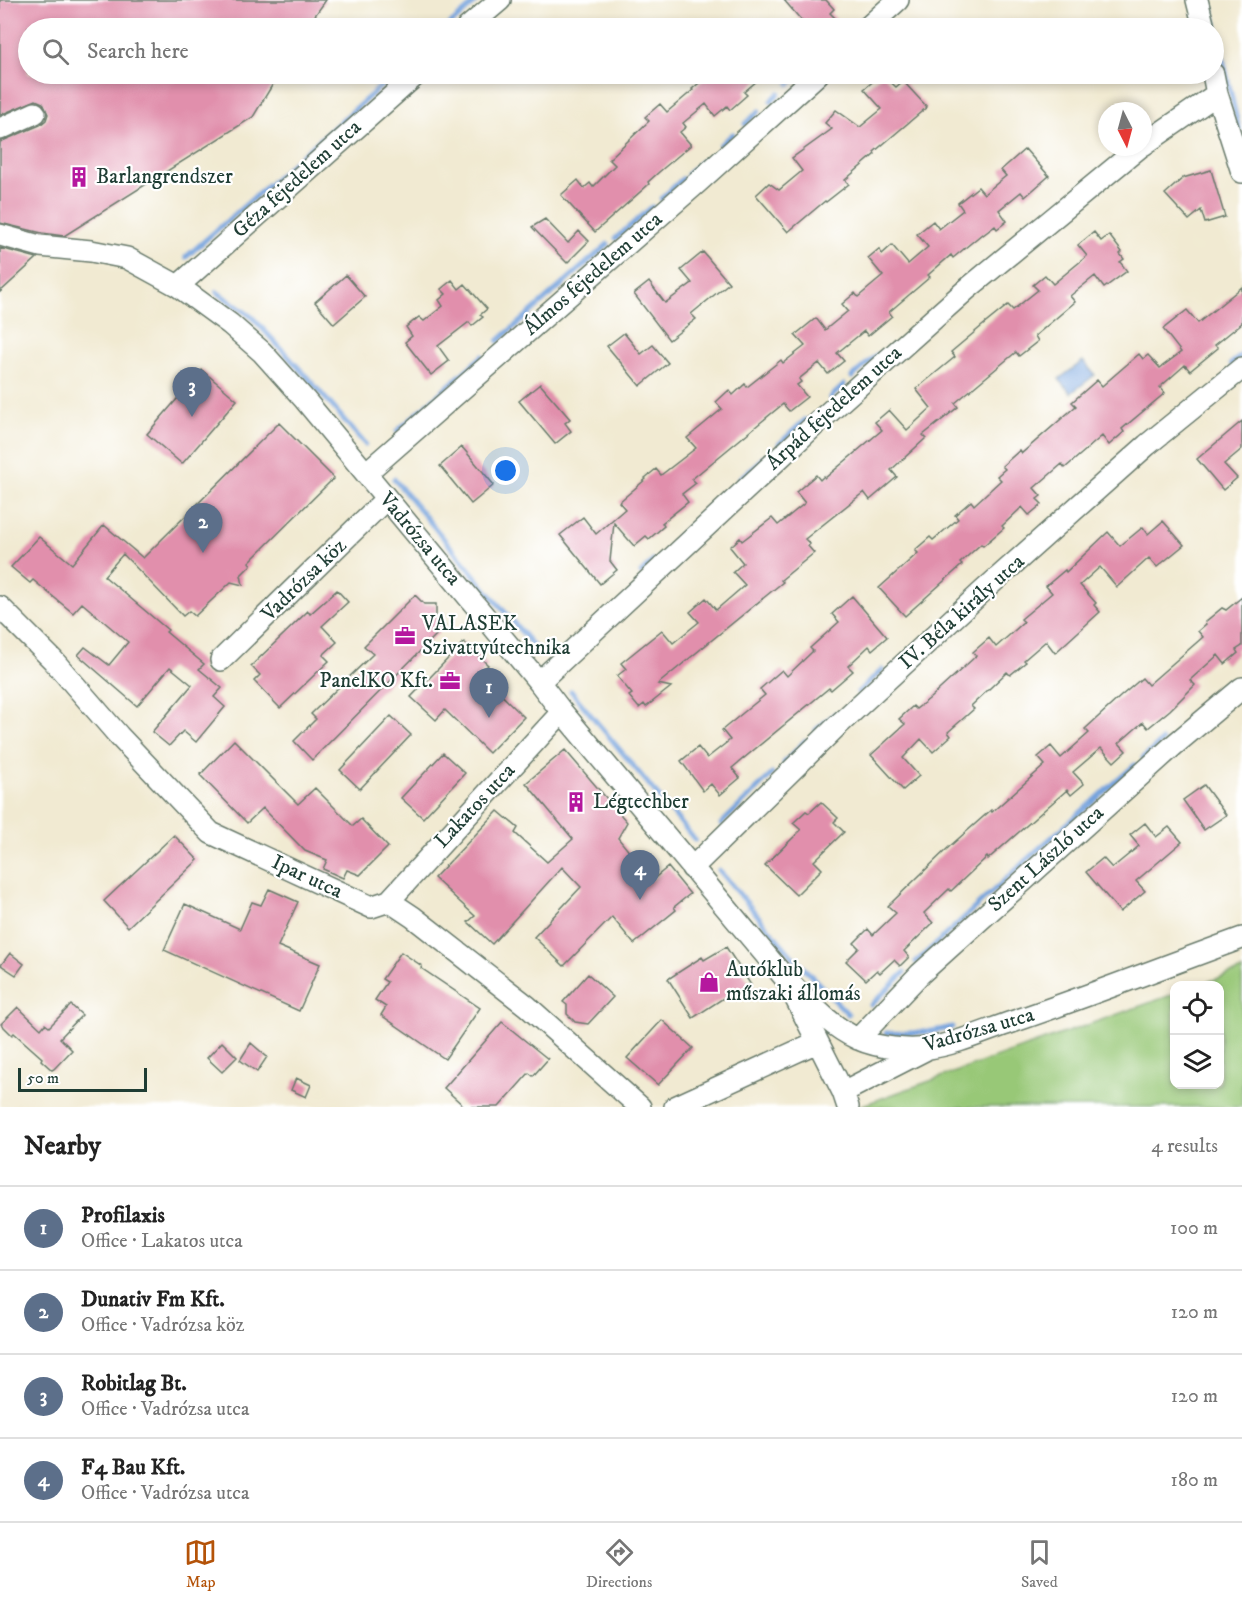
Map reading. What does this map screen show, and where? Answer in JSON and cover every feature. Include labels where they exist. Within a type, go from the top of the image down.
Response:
[{"type":"street","points":[[479,18],[500,0]]},
{"type":"street","points":[[878,18],[898,0]]},
{"type":"street","points":[[1197,0],[1202,18]]},
{"type":"street","name":"Géza fejedelem utca","points":[[178,286],[406,84]]},
{"type":"street","name":"Álmos fejedelem utca","points":[[366,473],[698,183],[807,84]]},
{"type":"street","points":[[1215,84],[1242,172]]},
{"type":"street","name":"Árpád fejedelem utca","points":[[1152,138],[1215,84]]},
{"type":"street","points":[[0,129],[35,113]]},
{"type":"street","name":"Árpád fejedelem utca","points":[[539,682],[817,423],[966,290],[1128,156]]},
{"type":"street","name":"Vadrózsa utca","points":[[0,235],[40,246],[91,251],[127,258],[178,286],[230,324],[262,352],[366,473],[785,978],[817,1011],[837,1027],[858,1039],[898,1048],[929,1048],[1069,1003],[1242,938]]},
{"type":"street","name":"IV. Béla király utca","points":[[692,868],[836,727],[983,591],[1147,446],[1242,368]]},
{"type":"street","name":"Vadrózsa köz","points":[[221,660],[386,499]]},
{"type":"street","name":"Ipar utca","points":[[0,608],[53,660],[211,833],[371,907],[389,901]]},
{"type":"street","name":"Szent László utca","points":[[858,1039],[920,974],[1174,745],[1242,688]]},
{"type":"street","name":"Lakatos utca","points":[[389,901],[562,712]]},
{"type":"street","points":[[389,901],[527,1006],[640,1107]]},
{"type":"street","points":[[785,978],[850,1102],[868,1079],[929,1048]]},
{"type":"street","points":[[675,1107],[818,1042]]},
{"type":"green space","points":[[1242,970],[1242,1107],[857,1107],[1170,995],[1170,1089],[1224,1089],[1224,981],[1210,981]]},
{"type":"water","points":[[1083,361],[1095,375],[1071,393],[1059,379]]},
{"type":"building","name":"Barlangrendszer","points":[[0,0],[326,0],[313,18],[18,18],[18,84],[273,84],[253,117],[64,236],[0,223],[0,142],[40,125],[46,120],[48,114],[43,103],[36,100],[0,115]]},
{"type":"building","points":[[784,0],[826,0],[834,9],[830,13],[835,18],[799,18]]},
{"type":"building","points":[[698,84],[753,84],[744,92],[747,95],[730,110],[727,106],[715,116],[706,104],[683,123],[686,127],[680,132],[691,145],[595,232],[561,195],[578,180],[584,188],[590,183],[593,187],[615,165],[609,159],[649,121],[645,117],[660,104],[667,112]]},
{"type":"building","points":[[870,84],[893,84],[896,87],[900,84],[906,84],[927,107],[845,180],[849,184],[788,232],[756,195],[769,183],[779,190],[802,171],[792,158],[832,129],[825,123],[836,110],[860,127],[882,109],[864,89]]},
{"type":"building","points":[[1025,149],[1049,176],[1025,197],[1021,192],[999,210],[1007,221],[997,229],[995,226],[982,234],[953,258],[951,255],[928,275],[930,277],[889,312],[892,316],[868,336],[864,331],[837,353],[844,361],[828,374],[819,363],[799,379],[801,382],[797,385],[807,397],[789,411],[783,404],[692,479],[696,483],[682,494],[688,502],[662,523],[664,526],[649,539],[646,536],[634,546],[614,523],[610,561],[617,570],[600,584],[560,535],[583,517],[596,534],[625,509],[619,502],[645,478],[656,469],[661,475],[696,448],[687,438],[722,409],[716,402],[729,390],[733,395],[745,384],[747,387],[781,360],[783,363],[805,346],[795,335],[816,318],[825,330],[848,311],[842,304],[855,293],[858,297],[883,276],[868,258],[879,249],[882,254],[892,245],[908,264],[928,247],[917,234],[933,221],[939,229],[963,210],[958,203],[978,187],[984,194],[1006,176],[1001,170]]},
{"type":"building","points":[[1211,170],[1225,217],[1205,223],[1201,210],[1189,220],[1165,194],[1183,178]]},
{"type":"building","points":[[545,219],[568,243],[579,231],[589,241],[567,263],[532,227]]},
{"type":"building","points":[[1094,232],[1101,241],[1109,235],[1122,252],[1120,254],[1124,259],[1120,262],[1127,271],[1104,288],[1095,276],[1070,296],[1075,302],[1035,336],[1038,341],[1019,356],[1016,352],[955,403],[958,407],[923,435],[926,438],[891,470],[897,477],[870,500],[864,492],[805,539],[814,553],[781,580],[783,582],[658,684],[671,687],[646,707],[644,704],[639,708],[629,696],[632,694],[617,676],[626,669],[621,663],[662,630],[673,643],[699,622],[690,612],[706,598],[716,610],[745,585],[733,572],[743,563],[730,547],[740,538],[742,541],[772,518],[778,525],[805,503],[796,492],[816,475],[820,480],[824,476],[825,478],[882,430],[875,422],[889,410],[907,430],[931,408],[916,389],[955,357],[951,352],[982,326],[1008,305],[1013,310],[1038,290],[1033,285],[1045,275],[1053,284],[1087,256],[1078,245]]},
{"type":"building","points":[[0,248],[37,258],[0,292]]},
{"type":"building","points":[[703,252],[729,283],[691,314],[696,319],[669,340],[634,294],[649,282],[665,303],[692,283],[681,270]]},
{"type":"building","points":[[346,275],[365,297],[334,324],[315,302]]},
{"type":"building","points":[[452,280],[459,289],[465,284],[487,309],[480,315],[483,317],[472,326],[469,322],[438,346],[449,361],[431,375],[405,342],[412,336],[406,327],[419,317],[424,321],[443,306],[439,300],[446,294],[441,289]]},
{"type":"building","points":[[1242,287],[1242,323],[1215,345],[1218,348],[1190,371],[1185,365],[1160,387],[1165,393],[1122,429],[1124,432],[1109,445],[1102,436],[1065,468],[1062,464],[1034,488],[1041,496],[1037,499],[1042,504],[1029,515],[1022,507],[1002,526],[1004,528],[983,546],[981,544],[960,563],[962,565],[905,616],[879,588],[918,553],[915,550],[930,537],[933,540],[958,519],[955,515],[971,501],[974,505],[1001,480],[997,476],[1005,469],[1002,466],[1020,450],[1022,453],[1076,406],[1072,402],[1097,380],[1102,386],[1139,354],[1143,359],[1148,355],[1160,368],[1181,352],[1163,329],[1187,310],[1198,323]]},
{"type":"building","points":[[624,333],[641,354],[653,345],[668,363],[640,386],[607,346]]},
{"type":"building","points":[[202,370],[237,400],[182,464],[147,434]]},
{"type":"building","points":[[540,384],[570,419],[565,423],[571,431],[555,444],[519,401]]},
{"type":"building","points":[[1242,421],[1242,449],[1224,464],[1237,478],[1223,490],[1197,459]]},
{"type":"building","points":[[279,423],[334,478],[249,562],[251,565],[241,575],[243,585],[231,582],[195,616],[189,611],[183,616],[123,554],[104,576],[204,664],[199,669],[222,688],[214,697],[225,707],[196,742],[183,731],[169,746],[152,732],[192,685],[170,667],[137,706],[78,655],[85,647],[109,665],[128,642],[82,603],[73,613],[33,580],[30,583],[11,567],[39,537],[72,564],[104,525],[143,558]]},
{"type":"building","points":[[462,447],[494,485],[471,504],[440,466]]},
{"type":"building","points":[[1163,521],[1184,545],[1157,567],[1149,558],[1117,587],[1100,567],[1080,585],[1096,603],[1094,605],[1100,612],[1055,653],[1046,641],[1010,675],[1007,672],[971,706],[974,709],[948,732],[951,736],[933,752],[921,739],[903,758],[919,776],[903,790],[871,755],[905,724],[899,719],[913,706],[916,709],[929,699],[976,656],[973,652],[989,638],[996,647],[1024,622],[1021,619],[1052,593],[1046,586],[1065,570],[1066,572],[1108,532],[1120,546],[1143,527],[1148,534]]},
{"type":"building","points":[[337,590],[348,602],[322,626],[337,642],[323,655],[329,661],[280,708],[254,681],[260,675],[251,666],[308,611],[310,614]]},
{"type":"building","points":[[415,595],[424,604],[436,604],[436,617],[445,626],[312,760],[294,741],[316,719],[311,714],[373,654],[364,646]]},
{"type":"building","points":[[852,596],[887,637],[872,650],[869,646],[848,666],[853,671],[732,768],[740,778],[720,795],[711,784],[703,791],[681,761],[698,747],[707,758],[730,740],[722,730],[765,695],[760,689],[782,670],[787,676],[813,651],[810,648],[839,622],[832,614]]},
{"type":"building","points":[[1242,597],[1242,646],[1236,650],[1238,653],[1225,664],[1218,655],[1190,680],[1195,685],[1170,710],[1148,728],[1143,722],[1119,743],[1126,751],[1114,762],[1101,748],[1073,772],[1084,784],[1071,795],[1067,790],[988,859],[987,857],[951,891],[949,889],[924,913],[933,923],[904,951],[909,957],[900,966],[894,960],[880,973],[877,970],[866,980],[846,961],[859,948],[854,943],[868,929],[873,935],[896,913],[888,906],[949,847],[1045,765],[1038,757],[1051,746],[1061,758],[1089,733],[1085,729],[1121,696],[1142,678],[1148,685],[1203,637],[1198,631],[1206,624],[1205,622],[1222,608],[1226,610]]},
{"type":"building","points":[[464,642],[488,665],[480,674],[524,717],[489,753],[445,710],[436,720],[411,697]]},
{"type":"building","points":[[391,716],[411,735],[360,789],[340,770]]},
{"type":"building","points":[[234,740],[298,804],[315,788],[353,826],[361,819],[388,847],[360,875],[347,870],[343,878],[323,869],[327,860],[305,851],[263,808],[247,823],[200,775]]},
{"type":"building","points":[[565,750],[627,822],[618,838],[652,880],[668,867],[690,894],[674,907],[676,910],[634,944],[612,917],[564,966],[534,937],[581,887],[562,867],[492,944],[468,922],[475,916],[434,878],[498,811],[518,828],[515,833],[547,862],[573,839],[526,783]]},
{"type":"building","points":[[443,753],[465,773],[423,818],[401,798]]},
{"type":"building","points":[[1204,785],[1226,815],[1204,830],[1183,800]]},
{"type":"building","points":[[821,802],[838,818],[834,822],[844,832],[814,861],[822,869],[796,895],[765,865],[801,830],[793,823],[806,811],[809,813]]},
{"type":"building","points":[[1145,823],[1156,837],[1169,827],[1182,842],[1136,881],[1145,891],[1120,912],[1086,872],[1103,858],[1112,868],[1139,846],[1130,835]]},
{"type":"building","points":[[174,835],[198,860],[128,927],[104,901]]},
{"type":"building","points":[[269,889],[298,902],[278,946],[320,964],[299,1011],[164,950],[185,904],[240,929],[252,902],[261,905]]},
{"type":"building","name":"Autóklub műszaki állomás","points":[[726,947],[751,985],[727,1000],[725,997],[693,1018],[668,979],[702,957],[704,960]]},
{"type":"building","points":[[401,952],[480,1008],[445,1059],[381,1015],[386,1007],[375,1000],[387,982],[382,979]]},
{"type":"building","points":[[10,953],[24,964],[16,975],[1,965]]},
{"type":"building","points":[[588,974],[613,997],[588,1024],[575,1022],[567,1014],[567,1005],[563,1002]]},
{"type":"building","points":[[71,1005],[82,1015],[60,1038],[72,1050],[52,1070],[41,1060],[42,1058],[1,1024],[18,1007],[41,1029],[45,1024],[49,1027]]},
{"type":"building","points":[[662,1020],[693,1048],[658,1085],[627,1058]]},
{"type":"building","points":[[502,1022],[548,1059],[533,1076],[529,1073],[499,1107],[465,1107],[444,1088]]},
{"type":"building","points":[[222,1042],[237,1057],[222,1072],[207,1058]]},
{"type":"building","points":[[251,1043],[267,1057],[257,1072],[240,1060]]},
{"type":"building","points":[[296,1078],[311,1085],[306,1097],[291,1090]]},
{"type":"waterway","points":[[457,18],[478,0]]},
{"type":"waterway","points":[[1210,0],[1214,18]]},
{"type":"waterway","points":[[1224,62],[1239,129]]},
{"type":"waterway","points":[[186,257],[384,84]]},
{"type":"waterway","points":[[771,101],[779,93]]},
{"type":"waterway","points":[[1152,126],[1192,97]]},
{"type":"waterway","points":[[745,124],[759,111]]},
{"type":"waterway","points":[[720,145],[733,134]]},
{"type":"waterway","points":[[688,174],[704,160]]},
{"type":"waterway","points":[[661,199],[682,179]]},
{"type":"waterway","points":[[616,238],[652,207]]},
{"type":"waterway","points":[[498,341],[608,244]]},
{"type":"waterway","points":[[217,292],[252,317],[365,444]]},
{"type":"waterway","points":[[852,377],[877,355]]},
{"type":"waterway","points":[[1231,364],[1242,355]]},
{"type":"waterway","points":[[397,431],[482,356]]},
{"type":"waterway","points":[[830,398],[844,385]]},
{"type":"waterway","points":[[779,444],[805,420]]},
{"type":"waterway","points":[[739,479],[765,456]]},
{"type":"waterway","points":[[394,479],[540,654]]},
{"type":"waterway","points":[[703,514],[726,493]]},
{"type":"waterway","points":[[675,540],[690,526]]},
{"type":"waterway","points":[[641,573],[653,561]]},
{"type":"waterway","points":[[858,692],[882,670]]},
{"type":"waterway","points":[[571,691],[695,840]]},
{"type":"waterway","points":[[816,730],[835,714]]},
{"type":"waterway","points":[[784,763],[805,741]]},
{"type":"waterway","points":[[1143,758],[1162,741]]},
{"type":"waterway","points":[[916,962],[1034,853],[1135,765]]},
{"type":"waterway","points":[[721,824],[772,774]]},
{"type":"waterway","points":[[719,870],[792,956],[848,1014]]},
{"type":"waterway","points":[[871,1005],[904,973]]},
{"type":"waterway","points":[[886,1033],[919,1033],[952,1027]]},
{"type":"place","name":"Barlangrendszer","points":[[79,177]]},
{"type":"place","name":"Robitlag Bt.","points":[[192,417]]},
{"type":"place","name":"Dunativ Fm Kft.","points":[[203,553]]},
{"type":"place","name":"VALASEK Szivattyútechnika","points":[[405,636]]},
{"type":"place","name":"PanelKO Kft.","points":[[450,681]]},
{"type":"place","name":"Profilaxis","points":[[489,718]]},
{"type":"place","name":"Légtechber","points":[[576,802]]},
{"type":"place","name":"F4 Bau Kft.","points":[[640,900]]},
{"type":"place","name":"Autóklub műszaki állomás","points":[[709,982]]}]
